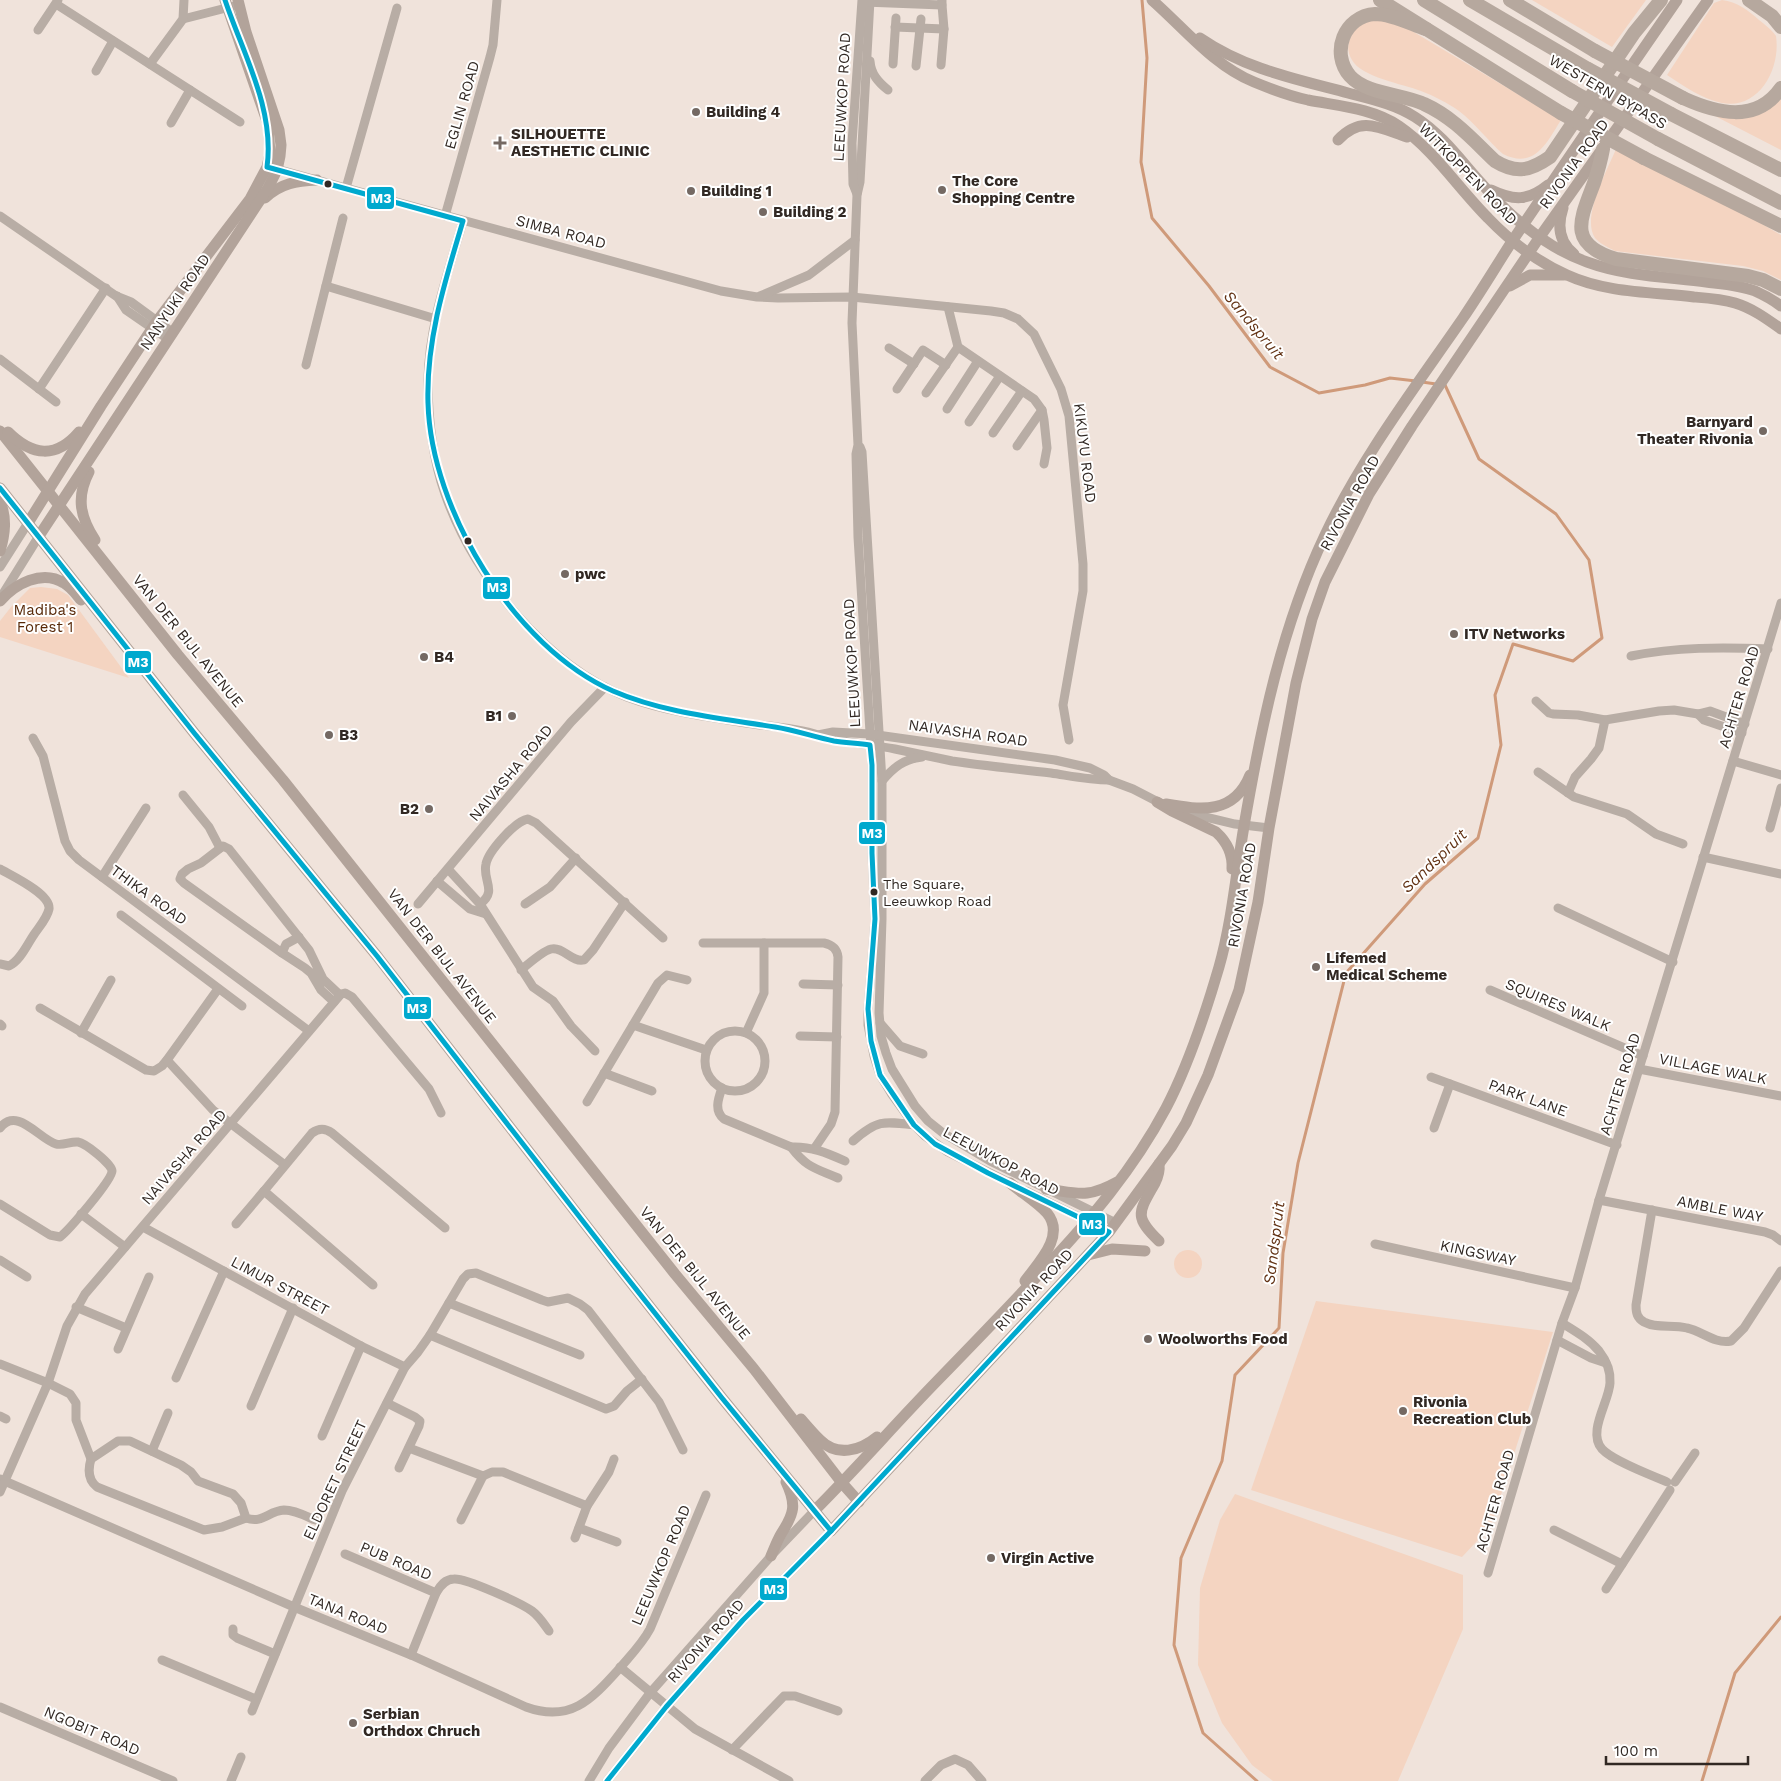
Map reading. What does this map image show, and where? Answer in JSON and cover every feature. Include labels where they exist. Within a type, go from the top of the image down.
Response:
[{"type":"highway","points":[[1380,0],[1561,113],[1644,158],[1781,226]]},
{"type":"highway","name":"WESTERN BYPASS","points":[[1424,0],[1572,91],[1658,139],[1781,203]]},
{"type":"highway","name":"WESTERN BYPASS","points":[[1470,0],[1588,69],[1781,170]]},
{"type":"highway","points":[[1510,0],[1595,51],[1683,98],[1718,112],[1758,108],[1770,100],[1781,88]]},
{"type":"highway","points":[[1426,30],[1386,15],[1367,15],[1350,25],[1345,33],[1341,42],[1340,52],[1342,64],[1350,76],[1369,88],[1416,101],[1443,114],[1452,120],[1495,161],[1510,169],[1526,169],[1536,166],[1550,157],[1629,41],[1661,0]]},
{"type":"highway","points":[[1749,0],[1772,16],[1781,27]]},
{"type":"highway","points":[[1603,148],[1581,219],[1583,236],[1591,248],[1616,259],[1748,276],[1763,280],[1781,289]]},
{"type":"main road","name":"WITKOPPEN ROAD","points":[[1152,0],[1220,63],[1244,78],[1307,100],[1372,113],[1396,124],[1418,142],[1488,218],[1529,253],[1568,276],[1607,287],[1734,302],[1759,314],[1781,329]]},
{"type":"main road","name":"RIVONIA ROAD","points":[[815,1510],[907,1411],[999,1318],[1092,1217],[1121,1180],[1152,1132],[1184,1069],[1218,968],[1228,924],[1261,732],[1286,635],[1304,582],[1326,534],[1353,482],[1395,415],[1677,0]]},
{"type":"main road","name":"RIVONIA ROAD","points":[[832,1531],[1112,1228],[1177,1138],[1198,1098],[1215,1058],[1239,990],[1258,902],[1269,828],[1296,683],[1312,619],[1325,582],[1350,530],[1377,481],[1412,426],[1539,238],[1708,0]]},
{"type":"main road","name":"NANYUKI ROAD","points":[[39,536],[257,206],[281,145],[279,130],[246,32],[239,2]]},
{"type":"main road","name":"NANYUKI ROAD","points":[[28,524],[154,324],[272,168],[268,124],[226,4]]},
{"type":"main road","name":"WITKOPPEN ROAD","points":[[1173,18],[1218,50],[1243,62],[1286,78],[1381,102],[1404,111],[1438,136],[1483,186],[1523,226],[1562,251],[1598,266],[1628,273],[1742,287],[1761,293],[1781,306]]},
{"type":"main road","points":[[1338,140],[1353,127],[1366,125],[1381,128],[1418,142]]},
{"type":"main road","points":[[1483,186],[1502,196],[1522,198],[1536,193],[1557,177]]},
{"type":"main road","points":[[257,206],[272,191],[283,185],[298,181],[318,180]]},
{"type":"main road","points":[[1565,202],[1560,222],[1560,234],[1567,248],[1581,260]]},
{"type":"main road","points":[[1504,291],[1519,280],[1530,275],[1568,276]]},
{"type":"main road","points":[[0,424],[27,448],[50,451],[60,448],[70,441],[101,406]]},
{"type":"main road","name":"VAN DER BIJL AVENUE","points":[[0,431],[178,655],[301,803],[675,1274],[754,1368],[858,1502]]},
{"type":"main road","points":[[92,456],[93,463],[82,490],[81,512],[88,529],[125,587]]},
{"type":"main road","points":[[0,488],[195,734],[377,956],[613,1260],[780,1470],[832,1531]]},
{"type":"main road","points":[[0,501],[4,512],[5,527],[0,551]]},
{"type":"main road","points":[[0,600],[26,581],[48,578],[60,581],[73,591],[120,646],[151,677]]},
{"type":"main road","points":[[1158,802],[1198,809],[1210,809],[1228,803],[1242,790],[1247,782],[1261,732]]},
{"type":"main road","points":[[1158,802],[1172,811],[1208,827],[1216,832],[1226,843],[1232,857],[1233,866],[1228,924]]},
{"type":"main road","points":[[1159,1162],[1160,1170],[1158,1176],[1143,1203],[1141,1215],[1144,1225],[1159,1241]]},
{"type":"main road","points":[[1046,1189],[1086,1194],[1106,1188],[1121,1180]]},
{"type":"main road","points":[[999,1318],[1047,1249],[1053,1236],[1053,1229],[1047,1213],[1010,1183]]},
{"type":"main road","points":[[1087,1256],[1101,1251],[1112,1250],[1145,1251]]},
{"type":"main road","points":[[754,1368],[820,1440],[834,1449],[849,1451],[865,1446],[907,1411]]},
{"type":"main road","points":[[771,1556],[792,1518],[793,1507],[790,1491],[780,1470]]},
{"type":"street","name":"EGLIN ROAD","points":[[445,216],[493,45],[497,0]]},
{"type":"street","points":[[150,64],[183,19],[187,1]]},
{"type":"street","points":[[866,1],[942,2],[944,29],[941,65]]},
{"type":"street","name":"LEEUWKOP ROAD","points":[[866,1],[868,26],[852,298],[858,445],[856,454],[858,537],[874,735],[882,780],[880,1023],[882,1036],[892,1068],[905,1092],[928,1121],[957,1142],[1046,1189],[1112,1228]]},
{"type":"street","name":"LEEUWKOP ROAD","points":[[857,195],[853,184],[852,143],[866,1]]},
{"type":"street","points":[[38,30],[57,2],[113,41],[240,122]]},
{"type":"street","points":[[183,19],[226,4],[239,2]]},
{"type":"street","points":[[346,188],[397,8]]},
{"type":"street","points":[[892,64],[896,22],[920,23],[944,29]]},
{"type":"street","points":[[916,66],[920,23]]},
{"type":"street","points":[[868,26],[872,72],[888,90]]},
{"type":"street","points":[[96,71],[113,41]]},
{"type":"street","points":[[171,123],[190,90]]},
{"type":"street","name":"SIMBA ROAD","points":[[272,168],[707,288],[757,297],[800,299],[852,298]]},
{"type":"street","points":[[0,216],[106,288],[116,296],[126,310],[154,324],[170,336]]},
{"type":"street","points":[[306,365],[343,218]]},
{"type":"street","points":[[463,221],[436,319],[430,356],[429,423],[440,478],[458,525],[471,550],[513,611],[542,642],[562,659],[603,686]]},
{"type":"street","points":[[757,297],[810,275],[855,240]]},
{"type":"street","points":[[326,286],[436,319]]},
{"type":"street","points":[[39,389],[106,288]]},
{"type":"street","name":"KIKUYU ROAD","points":[[852,298],[1004,313],[1024,323],[1039,342],[1065,402],[1070,428],[1083,564],[1082,591],[1063,705],[1069,740]]},
{"type":"street","points":[[948,307],[958,347],[1039,404],[1042,410],[1047,448],[1044,464]]},
{"type":"street","points":[[926,393],[958,347]]},
{"type":"street","points":[[890,348],[914,364]]},
{"type":"street","points":[[897,389],[923,350],[946,365]]},
{"type":"street","points":[[0,359],[56,402]]},
{"type":"street","points":[[947,409],[978,362]]},
{"type":"street","points":[[969,422],[1000,376]]},
{"type":"street","points":[[993,433],[1022,391]]},
{"type":"street","points":[[1016,446],[1042,410]]},
{"type":"street","name":"NANYUKI ROAD","points":[[0,567],[28,524]]},
{"type":"street","name":"NANYUKI ROAD","points":[[0,600],[39,536]]},
{"type":"street","name":"ACHTER ROAD","points":[[1488,1573],[1562,1323],[1575,1288],[1599,1200],[1781,603]]},
{"type":"street","points":[[1631,656],[1674,649],[1768,648]]},
{"type":"street","name":"NAIVASHA ROAD","points":[[418,904],[603,686],[652,705],[686,713],[951,760],[1109,780],[1182,812],[1244,825],[1269,828]]},
{"type":"street","points":[[1536,702],[1549,713],[1578,715],[1605,720],[1659,711],[1674,710],[1698,714],[1710,711],[1745,724]]},
{"type":"street","points":[[1698,714],[1704,720],[1742,734]]},
{"type":"street","points":[[1568,793],[1575,777],[1599,748],[1605,720]]},
{"type":"street","name":"NAIVASHA ROAD","points":[[818,735],[833,732],[874,735],[1064,761],[1097,771],[1109,780]]},
{"type":"street","name":"THIKA ROAD","points":[[32,738],[43,756],[67,846],[79,860],[309,1031]]},
{"type":"street","name":"LEEUWKOP ROAD","points":[[875,745],[872,765],[872,853],[875,919],[874,943],[868,985],[868,1025],[880,1075],[914,1125],[935,1144],[1010,1183],[1092,1217]]},
{"type":"street","points":[[882,780],[905,761],[932,756]]},
{"type":"street","points":[[1733,761],[1781,775]]},
{"type":"street","points":[[1538,772],[1583,801],[1628,814],[1656,834],[1684,844]]},
{"type":"street","points":[[1770,828],[1781,788]]},
{"type":"street","points":[[183,794],[209,827],[220,848]]},
{"type":"street","points":[[102,877],[146,808]]},
{"type":"street","points":[[480,904],[486,900],[489,890],[485,867],[489,857],[516,824],[524,820],[532,820],[625,902],[662,938]]},
{"type":"street","points":[[225,847],[229,849],[309,950],[323,979],[337,998],[321,990],[311,973],[182,881],[180,876],[220,848],[225,847]]},
{"type":"street","points":[[1703,857],[1781,874]]},
{"type":"street","points":[[525,904],[550,887],[576,858]]},
{"type":"street","points":[[0,869],[43,896],[49,903],[49,907],[46,916],[17,960],[9,966],[0,964]]},
{"type":"street","points":[[448,869],[480,904],[533,987],[553,1001],[571,1026],[595,1051]]},
{"type":"street","points":[[439,880],[470,909],[486,914]]},
{"type":"street","points":[[521,970],[550,949],[557,949],[577,960],[584,960],[593,950],[625,902]]},
{"type":"street","points":[[1558,908],[1673,962]]},
{"type":"street","points":[[121,915],[242,1006]]},
{"type":"street","points":[[282,953],[286,944],[299,937]]},
{"type":"street","points":[[703,942],[829,944],[837,951],[835,1112],[831,1124],[814,1149]]},
{"type":"street","points":[[746,1033],[764,992],[764,944]]},
{"type":"street","points":[[587,1102],[658,983],[664,977],[671,975],[687,980]]},
{"type":"street","points":[[81,1033],[111,980]]},
{"type":"street","points":[[803,984],[838,985]]},
{"type":"street","points":[[40,1008],[146,1070],[154,1071],[167,1060],[218,989]]},
{"type":"street","name":"SQUIRES WALK","points":[[1490,990],[1643,1056]]},
{"type":"street","points":[[337,998],[345,994],[352,997],[429,1089],[441,1113]]},
{"type":"street","name":"NAIVASHA ROAD","points":[[0,1492],[2,1480],[48,1383],[67,1326],[76,1307],[96,1280],[232,1124],[337,998]]},
{"type":"street","points":[[880,1023],[900,1046],[924,1054]]},
{"type":"street","points":[[633,1025],[706,1050]]},
{"type":"street","points":[[738,1031],[746,1033],[761,1045],[765,1064],[763,1073],[750,1087],[741,1091],[731,1091],[722,1088],[708,1076],[704,1059],[706,1050],[710,1043],[722,1033],[738,1031]]},
{"type":"street","points":[[800,1036],[837,1037]]},
{"type":"street","points":[[167,1060],[213,1110],[285,1165]]},
{"type":"street","name":"VILLAGE WALK","points":[[1639,1069],[1781,1096]]},
{"type":"street","points":[[604,1073],[652,1091]]},
{"type":"street","name":"PARK LANE","points":[[1431,1077],[1617,1145]]},
{"type":"street","points":[[1434,1128],[1450,1084]]},
{"type":"street","points":[[722,1088],[717,1107],[720,1116],[724,1120],[791,1147],[814,1149],[845,1161]]},
{"type":"street","points":[[0,1128],[6,1122],[17,1121],[54,1143],[82,1143],[112,1168],[111,1176],[60,1237],[53,1237],[0,1204]]},
{"type":"street","points":[[853,1141],[867,1129],[882,1123],[894,1122],[914,1125]]},
{"type":"street","points":[[236,1224],[312,1133],[318,1129],[328,1130],[445,1228]]},
{"type":"street","points":[[791,1147],[799,1158],[808,1165],[838,1178]]},
{"type":"street","points":[[264,1190],[373,1285]]},
{"type":"street","name":"AMBLE WAY","points":[[1599,1200],[1766,1232],[1773,1234],[1781,1241]]},
{"type":"street","points":[[1652,1210],[1636,1305],[1638,1316],[1646,1323],[1688,1328],[1717,1341],[1731,1341],[1744,1328],[1781,1271]]},
{"type":"street","points":[[81,1214],[125,1247]]},
{"type":"street","name":"LIMUR STREET","points":[[143,1227],[361,1346],[404,1367]]},
{"type":"street","name":"KINGSWAY","points":[[1375,1244],[1575,1288]]},
{"type":"street","points":[[0,1260],[27,1277]]},
{"type":"street","points":[[176,1378],[224,1271]]},
{"type":"street","name":"ELDORET STREET","points":[[252,1711],[342,1491],[404,1367],[430,1335],[465,1276],[472,1273],[480,1274],[548,1302],[568,1298],[588,1310],[659,1402],[683,1450]]},
{"type":"street","points":[[118,1349],[149,1277]]},
{"type":"street","points":[[450,1303],[580,1355]]},
{"type":"street","points":[[76,1307],[126,1328]]},
{"type":"street","points":[[251,1406],[293,1308]]},
{"type":"street","points":[[1562,1323],[1591,1342],[1606,1363],[1610,1381],[1597,1431],[1599,1444],[1603,1450],[1671,1485]]},
{"type":"street","points":[[430,1335],[606,1409],[614,1406],[627,1391],[642,1379]]},
{"type":"street","points":[[1557,1340],[1591,1358],[1606,1363]]},
{"type":"street","points":[[322,1436],[361,1346]]},
{"type":"street","points":[[0,1364],[48,1383],[73,1397],[76,1403],[76,1420],[91,1459],[89,1466],[90,1479],[97,1487],[198,1529],[213,1529],[246,1518],[255,1521],[260,1520],[276,1512],[286,1510],[316,1520]]},
{"type":"street","points":[[387,1403],[420,1421],[400,1468]]},
{"type":"street","points":[[152,1451],[168,1413]]},
{"type":"street","points":[[91,1459],[115,1443],[130,1441],[181,1465],[198,1482],[233,1494],[241,1503],[246,1518]]},
{"type":"street","points":[[409,1448],[483,1476]]},
{"type":"street","points":[[1606,1589],[1671,1485],[1695,1453]]},
{"type":"street","points":[[575,1538],[587,1506],[609,1472],[614,1459]]},
{"type":"street","points":[[460,1520],[483,1476],[492,1472],[503,1472],[587,1506]]},
{"type":"street","name":"TANA ROAD","points":[[2,1480],[294,1607],[411,1655],[526,1707],[551,1713],[574,1709],[589,1700],[620,1667]]},
{"type":"street","name":"LEEUWKOP ROAD","points":[[620,1667],[650,1629],[706,1495]]},
{"type":"street","name":"RIVONIA ROAD","points":[[650,1693],[771,1556],[815,1510]]},
{"type":"street","points":[[579,1528],[617,1542]]},
{"type":"street","points":[[1554,1530],[1622,1564]]},
{"type":"street","name":"RIVONIA ROAD","points":[[666,1707],[744,1620],[832,1531]]},
{"type":"street","name":"PUB ROAD","points":[[345,1554],[436,1592]]},
{"type":"street","points":[[411,1655],[436,1592],[448,1580],[467,1581],[533,1611],[549,1631]]},
{"type":"street","points":[[233,1629],[233,1635],[275,1654]]},
{"type":"street","points":[[162,1660],[256,1699]]},
{"type":"street","points":[[620,1667],[666,1707],[695,1729],[789,1781]]},
{"type":"street","points":[[589,1781],[609,1748],[650,1693]]},
{"type":"street","points":[[732,1750],[779,1700],[790,1695],[838,1710]]},
{"type":"street","name":"NGOBIT ROAD","points":[[0,1707],[173,1781]]},
{"type":"street","points":[[607,1781],[666,1707]]},
{"type":"street","points":[[231,1781],[241,1757]]},
{"type":"street","points":[[925,1781],[941,1764],[956,1759],[968,1765],[982,1781]]},
{"type":"green space","points":[[1532,0],[1646,0],[1612,47]]},
{"type":"green space","points":[[1722,0],[1746,10],[1768,27],[1776,36],[1777,49],[1771,74],[1756,94],[1735,104],[1722,103],[1707,98],[1693,92],[1667,75],[1714,3]]},
{"type":"green space","points":[[1363,19],[1397,22],[1561,120],[1545,145],[1532,156],[1524,159],[1503,154],[1471,121],[1450,105],[1421,91],[1373,75],[1357,66],[1349,54],[1348,48],[1350,38]]},
{"type":"green space","points":[[1781,99],[1781,150],[1715,116],[1751,117],[1766,111]]},
{"type":"green space","points":[[1616,149],[1738,210],[1781,235],[1781,280],[1763,271],[1743,266],[1615,251],[1599,242],[1595,238],[1592,229],[1593,206]]},
{"type":"green space","name":"Madiba's Forest 1","points":[[30,588],[57,589],[68,595],[129,678],[0,637],[0,621],[11,607]]},
{"type":"green space","points":[[1188,1250],[1198,1254],[1202,1264],[1198,1274],[1188,1278],[1178,1274],[1174,1264],[1178,1254]]},
{"type":"green space","name":"Rivonia Recreation Club","points":[[1316,1301],[1553,1332],[1491,1526],[1462,1557],[1251,1490]]},
{"type":"green space","points":[[1235,1494],[1463,1575],[1463,1629],[1398,1781],[1273,1781],[1252,1765],[1222,1723],[1198,1665],[1200,1588],[1220,1520]]},
{"type":"waterway","name":"Sandspruit","points":[[1142,0],[1147,58],[1141,162],[1152,218],[1209,286],[1270,367],[1319,393],[1365,385],[1390,378],[1416,381]]},
{"type":"waterway","name":"Sandspruit","points":[[1422,382],[1436,384]]},
{"type":"waterway","name":"Sandspruit","points":[[1257,1781],[1203,1733],[1174,1645],[1181,1558],[1222,1461],[1235,1375],[1279,1328],[1283,1253],[1298,1163],[1346,973],[1425,884],[1478,838],[1501,745],[1495,695],[1513,644],[1573,661],[1602,638],[1589,560],[1556,514],[1479,459],[1445,385]]},
{"type":"waterway","points":[[1702,1781],[1735,1673],[1781,1617]]},
{"type":"transit line","name":"M3","points":[[225,0],[262,103],[268,145],[267,167],[463,221],[433,334],[428,380],[428,403],[433,444],[444,487],[462,530],[484,571],[512,609],[543,642],[577,670],[613,691],[672,710],[782,728],[834,741],[870,745],[875,919],[868,1009],[871,1041],[880,1075],[914,1125],[935,1144],[988,1173],[1109,1232],[831,1531],[743,1620],[666,1707],[607,1781]]},
{"type":"transit line","name":"M3","points":[[0,488],[195,734],[377,956],[613,1260],[722,1398],[831,1531]]},
{"type":"place","name":"Building 4","points":[[696,112]]},
{"type":"place","name":"SILHOUETTE AESTHETIC CLINIC","points":[[500,143]]},
{"type":"place","name":"The Core Shopping Centre","points":[[942,190]]},
{"type":"place","name":"Building 1","points":[[691,191]]},
{"type":"place","name":"Building 2","points":[[763,212]]},
{"type":"place","name":"Barnyard Theater Rivonia","points":[[1763,431]]},
{"type":"place","name":"pwc","points":[[565,574]]},
{"type":"place","name":"ITV Networks","points":[[1454,634]]},
{"type":"place","name":"B4","points":[[424,657]]},
{"type":"place","name":"B1","points":[[512,716]]},
{"type":"place","name":"B3","points":[[329,735]]},
{"type":"place","name":"B2","points":[[429,809]]},
{"type":"place","name":"The Square, Leeuwkop Road","points":[[874,892]]},
{"type":"place","name":"Lifemed Medical Scheme","points":[[1316,967]]},
{"type":"place","name":"Woolworths Food","points":[[1148,1339]]},
{"type":"place","name":"Rivonia Recreation Club","points":[[1403,1411]]},
{"type":"place","name":"Virgin Active","points":[[991,1558]]},
{"type":"place","name":"Serbian Orthdox Chruch","points":[[353,1723]]}]
